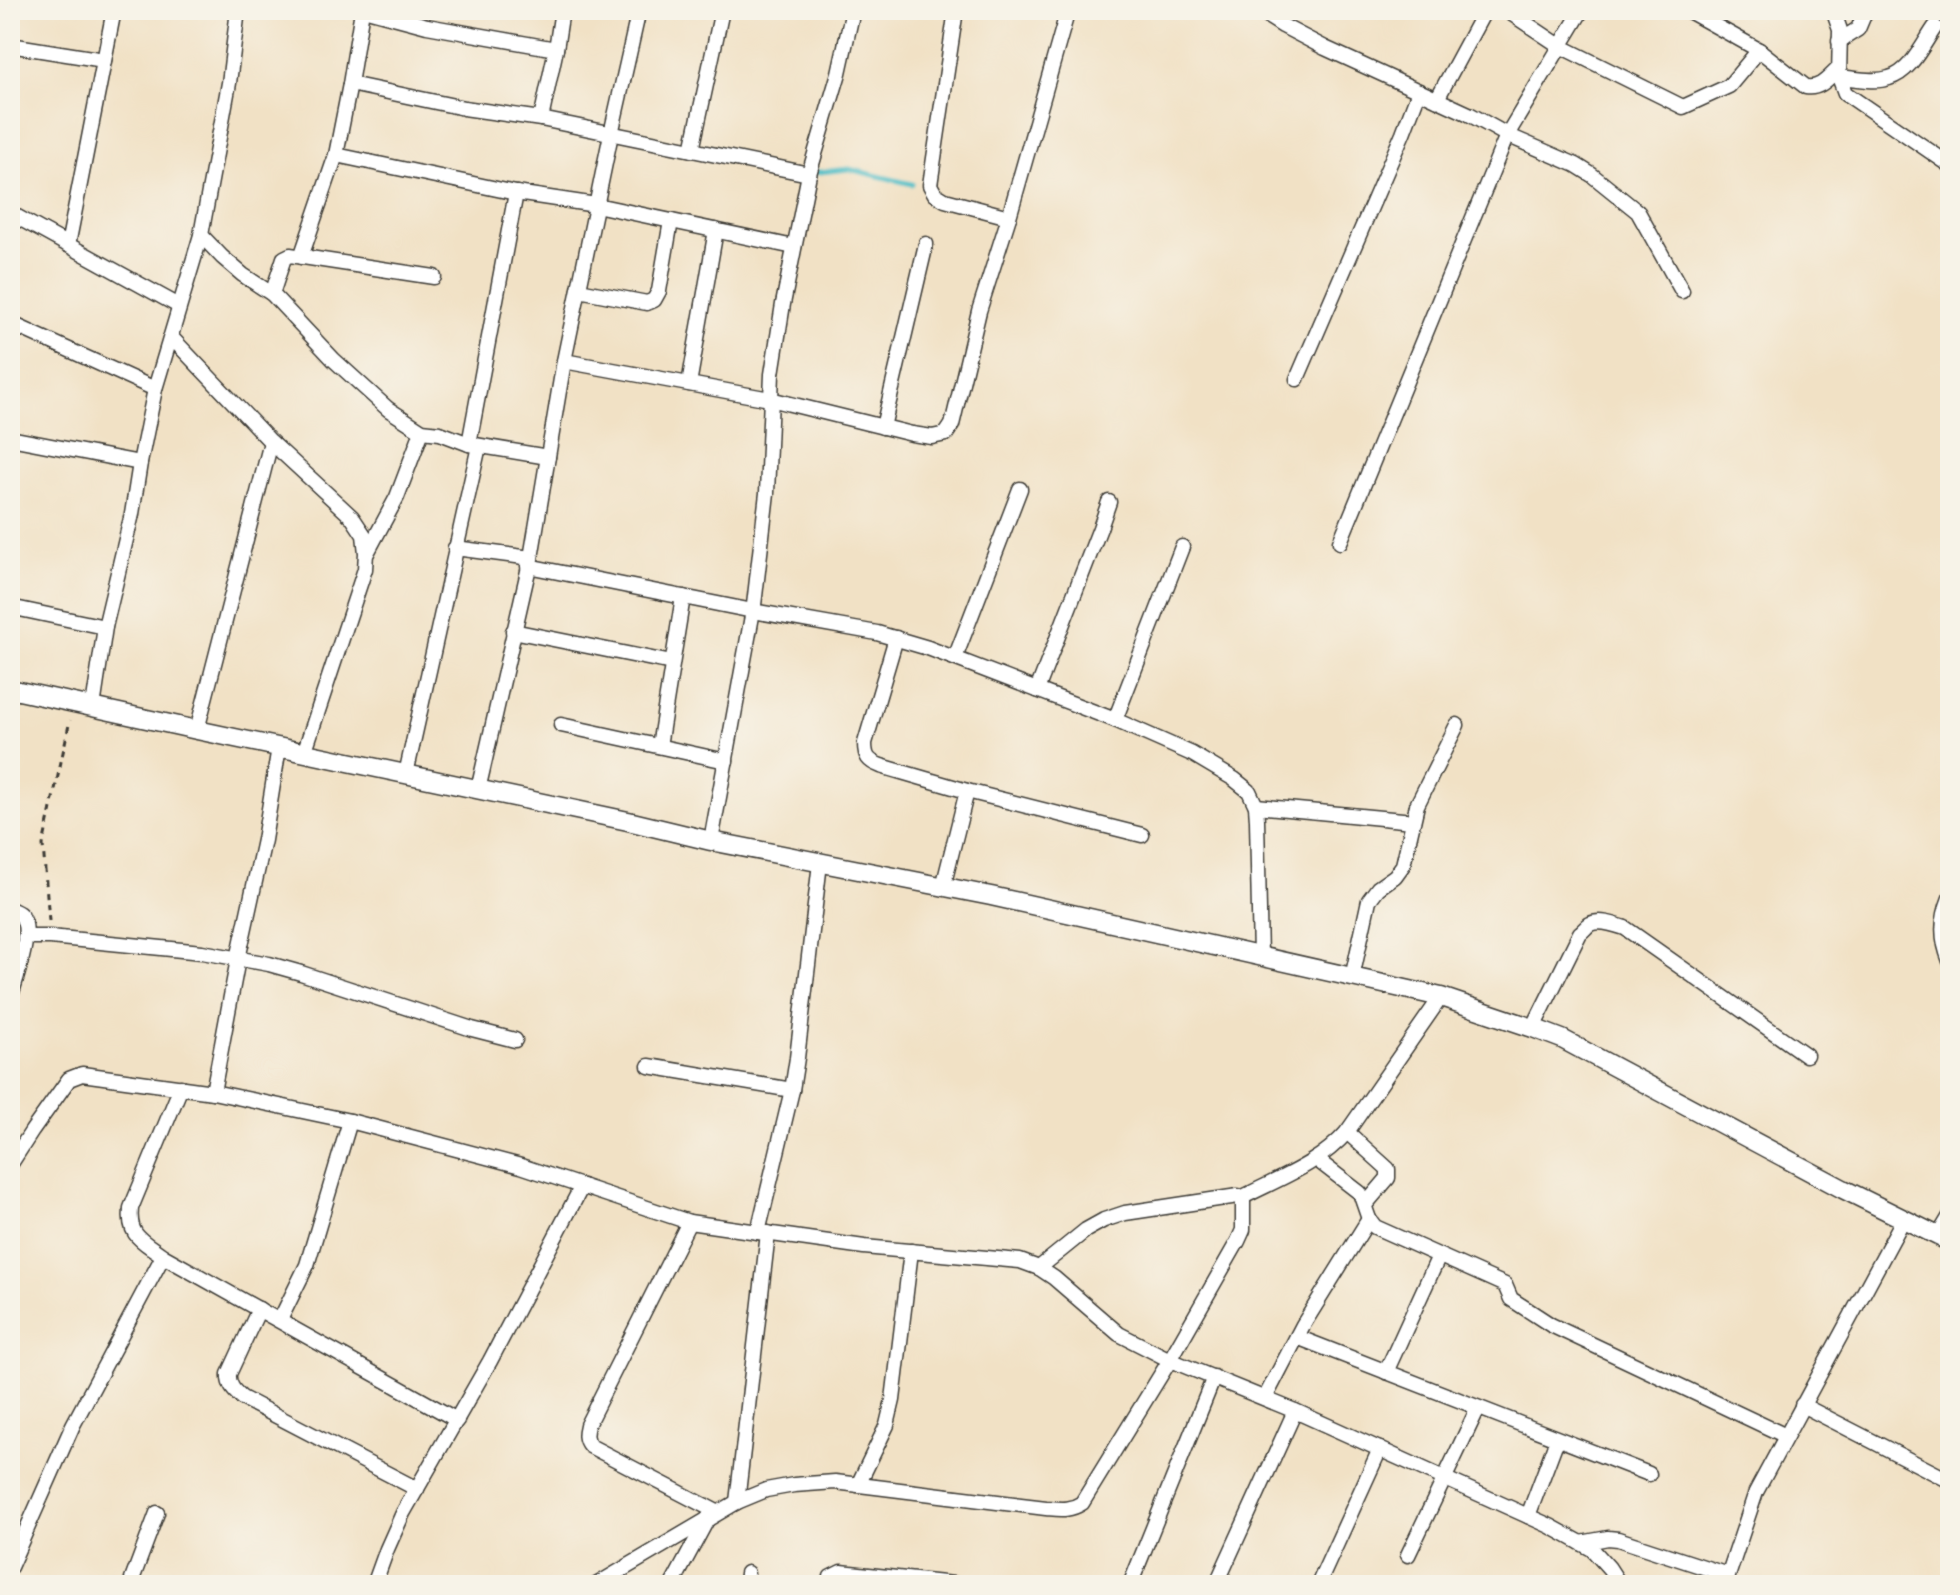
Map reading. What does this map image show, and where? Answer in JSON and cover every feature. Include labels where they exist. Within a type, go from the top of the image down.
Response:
[{"type":"street","points":[[68,245],[114,10]]},
{"type":"street","points":[[86,706],[132,514],[155,389],[201,235],[229,83],[238,10]]},
{"type":"street","points":[[301,257],[336,155],[365,10],[427,26],[556,49]]},
{"type":"street","points":[[427,26],[430,10]]},
{"type":"street","points":[[541,119],[562,10]]},
{"type":"street","points":[[478,790],[530,562],[564,361],[639,10]]},
{"type":"street","points":[[692,150],[722,10]]},
{"type":"street","points":[[711,841],[753,611],[767,493],[770,399],[783,304],[809,174],[839,73],[853,10]]},
{"type":"street","points":[[956,10],[930,185],[935,194],[945,200],[1009,217]]},
{"type":"street","points":[[564,361],[770,399],[932,437],[946,434],[952,425],[979,311],[1068,10]]},
{"type":"street","points":[[1258,10],[1325,48],[1576,165],[1638,212],[1682,291]]},
{"type":"street","points":[[1437,99],[1485,10]]},
{"type":"street","points":[[1506,10],[1560,46],[1683,107],[1729,86],[1759,50]]},
{"type":"street","points":[[1340,542],[1507,135],[1582,10]]},
{"type":"street","points":[[1687,10],[1759,50],[1806,87],[1814,88],[1839,73],[1879,80],[1899,74],[1935,27]]},
{"type":"street","points":[[1833,10],[1840,30],[1839,73],[1845,93],[1948,160]]},
{"type":"street","points":[[1839,41],[1858,29],[1866,10]]},
{"type":"street","points":[[10,45],[104,60]]},
{"type":"street","points":[[350,84],[464,108],[541,119],[809,174]]},
{"type":"street","points":[[1297,379],[1419,91]]},
{"type":"street","points":[[336,155],[794,247]]},
{"type":"street","points":[[406,774],[455,548],[516,193]]},
{"type":"street","points":[[10,213],[179,306]]},
{"type":"street","points":[[579,290],[647,303],[654,300],[659,291],[671,221]]},
{"type":"street","points":[[689,384],[716,230]]},
{"type":"street","points":[[201,235],[243,275],[272,294],[334,360],[388,409],[422,431],[440,433],[474,445],[548,457]]},
{"type":"street","points":[[883,427],[926,244]]},
{"type":"street","points":[[272,294],[284,258],[290,255],[434,277]]},
{"type":"street","points":[[10,323],[155,389]]},
{"type":"street","points":[[171,337],[271,442],[352,517],[364,535],[365,569],[304,753]]},
{"type":"street","points":[[366,553],[397,497],[422,431]]},
{"type":"street","points":[[10,438],[140,463]]},
{"type":"street","points":[[197,730],[271,442]]},
{"type":"street","points":[[955,658],[1020,489]]},
{"type":"street","points":[[1037,690],[1109,502]]},
{"type":"street","points":[[1115,720],[1182,547]]},
{"type":"street","points":[[455,548],[683,597],[896,638],[1115,720],[1192,754],[1249,791],[1256,806],[1260,957]]},
{"type":"street","points":[[659,746],[683,597]]},
{"type":"street","points":[[10,607],[105,627]]},
{"type":"street","points":[[513,631],[672,663]]},
{"type":"street","points":[[896,638],[865,743],[865,755],[869,761],[967,791],[1142,835]]},
{"type":"street","points":[[10,689],[711,841],[943,887],[1441,997],[1562,1039],[1944,1239],[1950,1216]]},
{"type":"street","points":[[561,725],[726,761]]},
{"type":"street","points":[[1352,978],[1369,900],[1403,865],[1417,805],[1457,725]]},
{"type":"street","points":[[213,1092],[264,840],[279,747]]},
{"type":"street","points":[[943,887],[967,791]]},
{"type":"street","points":[[1256,806],[1413,821]]},
{"type":"street","points":[[737,1502],[763,1232],[792,1090],[820,863]]},
{"type":"street","points":[[1950,898],[1942,925],[1950,961]]},
{"type":"street","points":[[10,909],[22,916],[26,925],[24,950],[10,999]]},
{"type":"street","points":[[1533,1028],[1580,933],[1590,924],[1599,922],[1625,928],[1806,1055]]},
{"type":"street","points":[[25,937],[202,952],[238,959],[301,973],[515,1040]]},
{"type":"street","points":[[1039,1268],[1086,1230],[1104,1220],[1125,1213],[1243,1197],[1333,1148],[1441,997]]},
{"type":"street","points":[[649,1066],[792,1090]]},
{"type":"street","points":[[10,1165],[69,1079],[82,1074],[213,1092],[350,1121],[521,1166],[689,1222],[864,1247],[1020,1261],[1054,1278],[1119,1334],[1170,1360],[1295,1411],[1581,1543],[1592,1549],[1620,1585]]},
{"type":"street","points":[[181,1087],[131,1208],[130,1222],[135,1235],[163,1256],[457,1420]]},
{"type":"street","points":[[280,1320],[307,1265],[350,1121]]},
{"type":"street","points":[[1265,1398],[1388,1178],[1388,1169],[1347,1132]]},
{"type":"street","points":[[1316,1159],[1360,1193],[1375,1227],[1505,1285],[1511,1299],[1551,1325],[1786,1436]]},
{"type":"street","points":[[374,1585],[403,1513],[457,1420],[582,1186]]},
{"type":"street","points":[[596,1585],[737,1502],[766,1490],[794,1485],[835,1482],[1046,1508],[1066,1509],[1082,1503],[1170,1360],[1243,1230],[1243,1197]]},
{"type":"street","points":[[1581,1543],[1618,1539],[1726,1580],[1756,1492],[1903,1220]]},
{"type":"street","points":[[689,1222],[585,1433],[590,1446],[713,1515]]},
{"type":"street","points":[[858,1485],[887,1425],[893,1400],[911,1251]]},
{"type":"street","points":[[10,1567],[73,1425],[163,1256]]},
{"type":"street","points":[[1386,1372],[1439,1256]]},
{"type":"street","points":[[259,1309],[229,1374],[232,1388],[242,1398],[417,1489]]},
{"type":"street","points":[[1297,1337],[1649,1474]]},
{"type":"street","points":[[1130,1585],[1214,1377]]},
{"type":"street","points":[[1802,1405],[1950,1481]]},
{"type":"street","points":[[1408,1555],[1478,1408]]},
{"type":"street","points":[[1216,1585],[1295,1411]]},
{"type":"street","points":[[1528,1516],[1557,1439]]},
{"type":"street","points":[[1318,1585],[1380,1449]]},
{"type":"street","points":[[130,1585],[157,1513]]},
{"type":"street","points":[[672,1585],[713,1515]]},
{"type":"street","points":[[831,1585],[831,1577],[841,1572],[962,1585]]},
{"type":"path","points":[[50,937],[43,845],[70,717],[86,706]]},
{"type":"waterway","points":[[810,173],[849,169],[912,184]]}]
